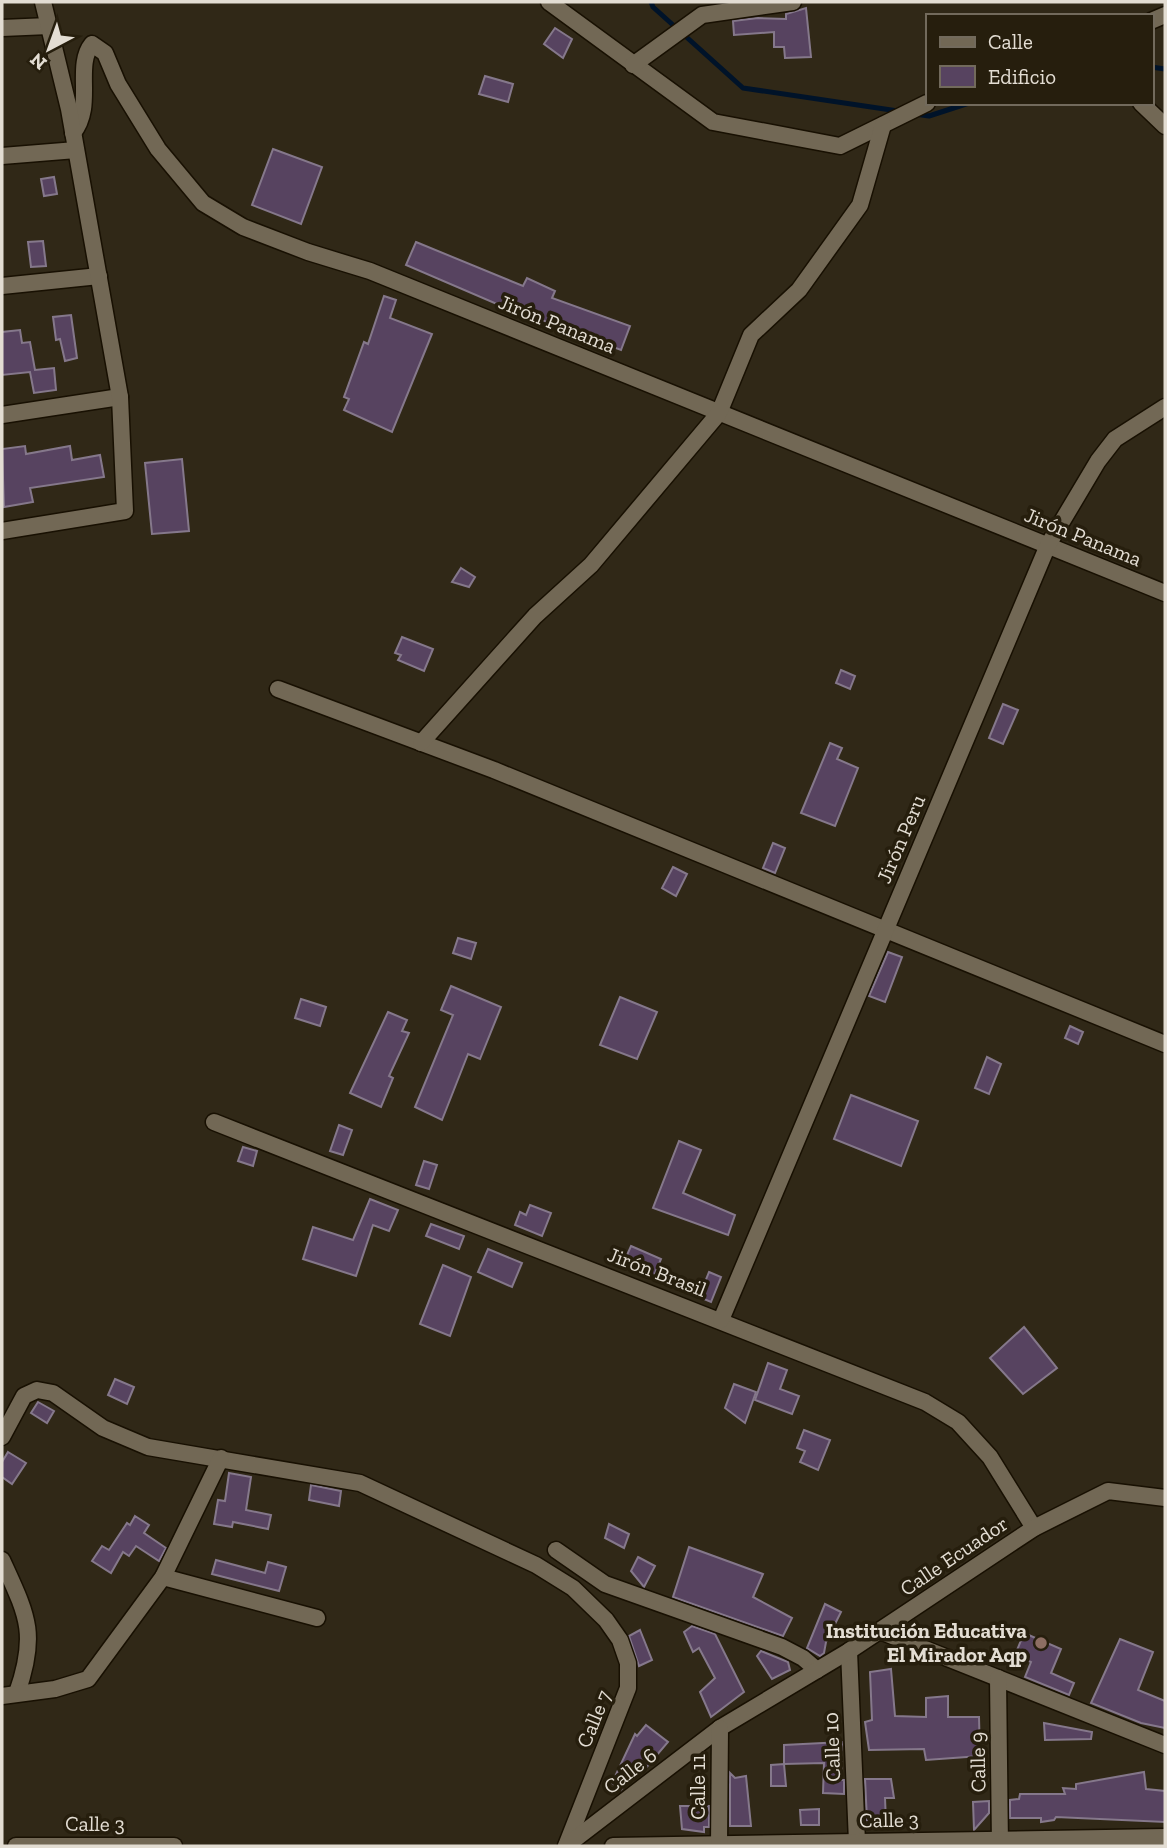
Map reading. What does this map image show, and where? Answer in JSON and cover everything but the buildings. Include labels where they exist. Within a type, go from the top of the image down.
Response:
[{"type":"street","points":[[2,531],[125,511],[120,397],[74,133],[43,2]]},
{"type":"street","points":[[550,2],[713,122],[840,146],[926,104]]},
{"type":"street","points":[[633,65],[688,26],[698,8],[793,2]]},
{"type":"street","points":[[2,28],[48,26]]},
{"type":"street","name":"Jirón Panama","points":[[74,133],[81,124],[85,102],[85,52],[92,44],[105,53],[118,84],[158,149],[203,202],[243,227],[308,252],[370,271],[1165,593]]},
{"type":"street","points":[[1143,105],[1165,126]]},
{"type":"street","points":[[421,743],[535,616],[591,565],[719,413],[751,335],[799,290],[860,205],[883,125]]},
{"type":"street","points":[[2,156],[76,150]]},
{"type":"street","points":[[2,286],[99,276]]},
{"type":"street","points":[[2,415],[120,397]]},
{"type":"street","name":"Jirón Peru","points":[[721,1320],[1048,545],[1098,461],[1115,439],[1165,407]]},
{"type":"street","points":[[278,689],[421,743],[1165,1044]]},
{"type":"street","name":"Jirón Brasil","points":[[214,1122],[925,1402],[958,1422],[990,1457],[1034,1528]]},
{"type":"street","name":"Calle 7","points":[[2,1437],[24,1396],[37,1390],[53,1393],[103,1427],[148,1447],[360,1483],[536,1565],[573,1588],[621,1640],[628,1663],[628,1688],[566,1846]]},
{"type":"street","points":[[10,1695],[55,1689],[88,1679],[163,1577],[220,1458]]},
{"type":"street","name":"Calle Ecuador","points":[[720,1728],[849,1651],[1034,1528],[1108,1491],[1165,1498]]},
{"type":"street","points":[[556,1550],[605,1584],[782,1647],[803,1658],[817,1670]]},
{"type":"street","points":[[2,1560],[26,1613],[30,1658],[10,1695]]},
{"type":"street","points":[[163,1577],[317,1618]]},
{"type":"street","points":[[596,1611],[605,1584]]},
{"type":"street","points":[[880,1631],[1165,1745]]},
{"type":"street","name":"Calle 10","points":[[849,1651],[857,1842]]},
{"type":"street","name":"Calle 9","points":[[998,1678],[1000,1843]]},
{"type":"street","name":"Calle 6","points":[[566,1846],[720,1728]]},
{"type":"street","name":"Calle 11","points":[[719,1846],[720,1728]]},
{"type":"street","name":"Calle 3","points":[[613,1846],[857,1842],[1000,1843],[1165,1837]]},
{"type":"street","name":"Calle 3","points":[[16,1846],[174,1846]]},
{"type":"waterway","points":[[651,2],[653,7],[743,88],[898,111]]},
{"type":"waterway","points":[[1153,67],[1165,69]]},
{"type":"waterway","points":[[915,114],[929,116],[963,105]]},
{"type":"place","name":"Institución Educativa El Mirador Aqp","points":[[1041,1643]]}]
